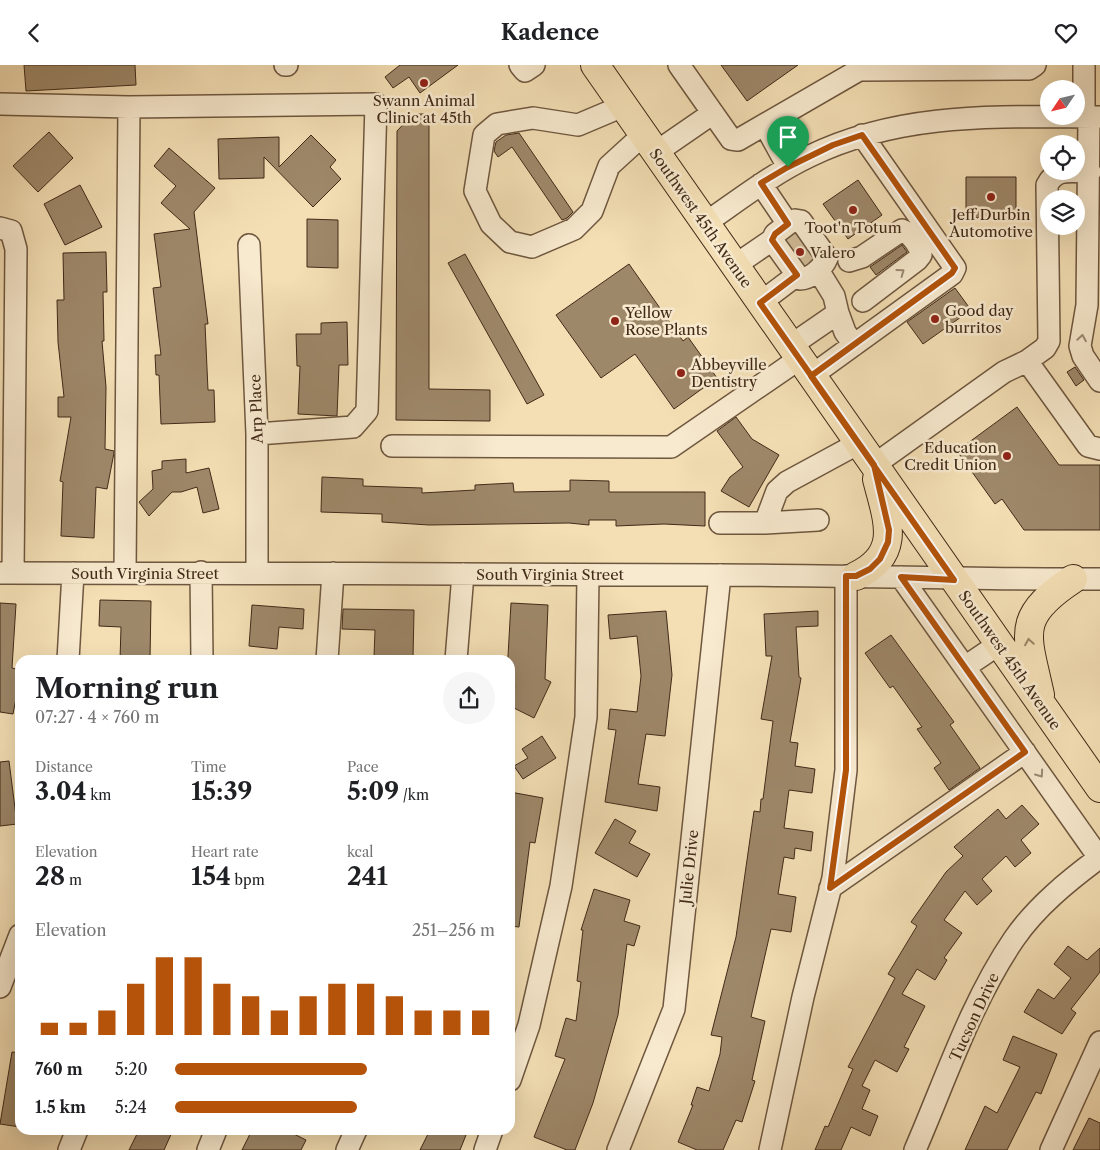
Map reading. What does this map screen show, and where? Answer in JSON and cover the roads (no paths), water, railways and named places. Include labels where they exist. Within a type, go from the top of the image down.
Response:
[{"type":"main road","name":"Southwest 45th Avenue","points":[[595,65],[704,224],[1100,788]]},
{"type":"main road","points":[[851,576],[870,569],[880,559],[888,542],[889,530],[874,465]]},
{"type":"main road","points":[[1043,706],[1028,635],[1032,616],[1052,593],[1073,579]]},
{"type":"street","points":[[520,65],[525,71],[534,65]]},
{"type":"street","points":[[679,65],[731,139],[738,140],[859,71],[1029,69],[1035,65]]},
{"type":"street","points":[[1084,65],[1091,117],[1087,305],[1080,346],[1083,356],[1100,381]]},
{"type":"street","points":[[0,104],[129,107],[376,104],[367,411],[353,427],[257,433]]},
{"type":"street","points":[[623,106],[578,125],[533,118],[497,124],[484,135],[474,191],[492,224],[510,242],[532,247],[574,229],[592,211],[609,166],[713,113]]},
{"type":"street","points":[[125,573],[129,107]]},
{"type":"street","points":[[704,224],[761,183],[788,167],[833,145],[862,135],[919,122],[955,118],[1091,117]]},
{"type":"street","points":[[765,125],[788,167]]},
{"type":"street","points":[[800,360],[854,345],[952,273],[955,268],[862,135]]},
{"type":"street","points":[[874,465],[1004,372],[1027,361],[1045,348],[1049,341],[1047,185],[1051,176],[1059,172],[1090,172]]},
{"type":"street","points":[[761,183],[798,251],[834,296],[845,332],[854,345]]},
{"type":"street","points":[[6,229],[16,249],[7,573]]},
{"type":"street","points":[[849,261],[862,257],[902,230],[907,232],[920,250],[921,255],[918,260],[863,301]]},
{"type":"street","name":"Arp Place","points":[[249,245],[257,433],[257,573]]},
{"type":"street","points":[[734,266],[798,251]]},
{"type":"street","points":[[760,303],[798,251]]},
{"type":"street","points":[[906,307],[916,310],[957,281],[965,281]]},
{"type":"street","points":[[392,446],[671,447],[800,360],[838,313]]},
{"type":"street","points":[[1027,361],[1088,446],[1100,449]]},
{"type":"street","points":[[765,523],[777,491],[787,482],[859,443]]},
{"type":"street","points":[[720,523],[818,520]]},
{"type":"street","points":[[201,572],[202,655]]},
{"type":"street","name":"South Virginia Street","points":[[7,573],[201,572],[851,576],[954,580],[1100,579]]},
{"type":"street","points":[[68,655],[73,573]]},
{"type":"street","points":[[328,655],[333,573]]},
{"type":"street","points":[[456,655],[463,574]]},
{"type":"street","points":[[515,1066],[529,1025],[561,886],[586,717],[588,575]]},
{"type":"street","name":"Julie Drive","points":[[618,1150],[674,1009],[720,575]]},
{"type":"street","points":[[770,1150],[803,997],[830,888],[846,770],[851,576]]},
{"type":"street","points":[[901,577],[1100,858]]},
{"type":"street","points":[[965,667],[999,644]]},
{"type":"street","points":[[830,888],[1025,752]]},
{"type":"street","name":"Tucson Drive","points":[[916,1150],[984,991],[1014,939],[1042,906],[1075,875],[1100,858]]},
{"type":"street","points":[[0,987],[15,948]]},
{"type":"street","points":[[1050,1150],[1100,1042]]},
{"type":"street","points":[[69,1150],[75,1135]]},
{"type":"street","points":[[208,1150],[214,1135]]},
{"type":"street","points":[[347,1150],[354,1135]]},
{"type":"street","points":[[486,1150],[490,1135]]},
{"type":"tunnel","points":[[787,248],[801,238]]},
{"type":"tunnel","points":[[799,264],[812,255]]},
{"type":"place","name":"Swann Animal Clinic at 45th","points":[[424,83]]},
{"type":"place","name":"Jeff Durbin Automotive","points":[[991,197]]},
{"type":"place","name":"Toot'n Totum","points":[[853,210]]},
{"type":"place","name":"Valero","points":[[800,252]]},
{"type":"place","name":"Good day burritos","points":[[935,319]]},
{"type":"place","name":"Yellow Rose Plants","points":[[615,321]]},
{"type":"place","name":"Abbeyville Dentistry","points":[[681,373]]},
{"type":"place","name":"Education Credit Union","points":[[1007,456]]}]
